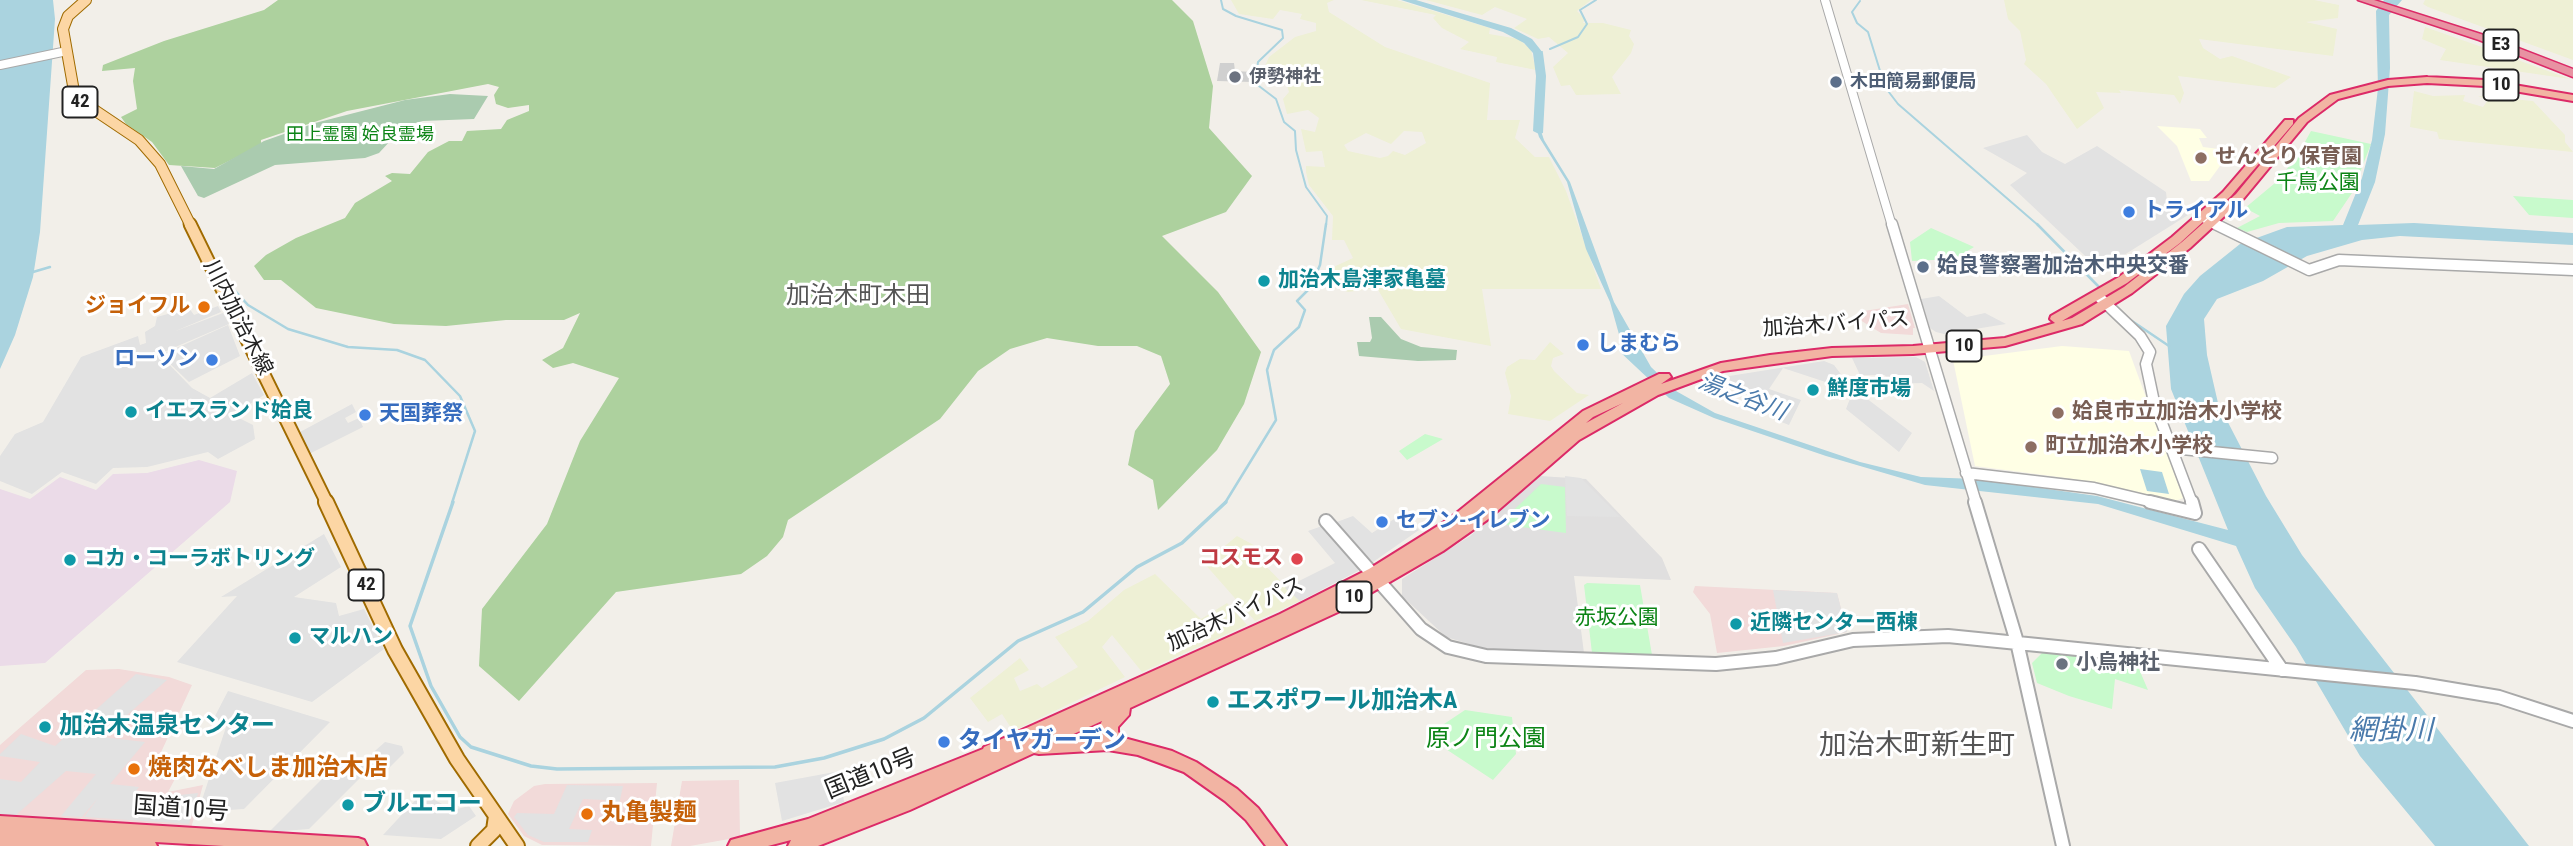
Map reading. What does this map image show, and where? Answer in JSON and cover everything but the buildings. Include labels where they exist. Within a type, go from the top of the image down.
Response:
[{"type":"highway","name":"E3","points":[[2363,0],[2428,18]]},
{"type":"highway","name":"E3","points":[[2376,0],[2573,70]]},
{"type":"highway","name":"加治木バイパス","points":[[990,752],[1438,547],[1482,516],[1574,436],[1649,388],[1721,360],[1793,347],[1929,346],[2033,337],[2077,321],[2207,220],[2259,175],[2311,112],[2354,87],[2425,78],[2573,96]]},
{"type":"highway","name":"加治木バイパス","points":[[1023,749],[1332,608],[1377,577]]},
{"type":"highway","name":"10","points":[[1118,744],[1109,730],[1110,721],[1147,694]]},
{"type":"highway","name":"国道10号","points":[[737,846],[808,827],[990,752],[1072,743],[1118,744],[1155,753],[1190,767],[1231,795],[1252,814],[1277,846]]},
{"type":"highway","name":"国道10号","points":[[797,846],[904,804],[1023,749]]},
{"type":"highway","name":"国道10号","points":[[0,824],[358,846]]},
{"type":"highway","name":"国道10号","points":[[0,838],[148,846]]},
{"type":"main road","name":"川内加治木線","points":[[86,0],[68,16],[63,29],[63,51],[75,97],[98,115],[139,140],[160,164],[274,390],[395,650],[457,760],[517,846]]},
{"type":"main road","points":[[478,846],[494,830],[496,816]]},
{"type":"street","points":[[1825,0],[2017,642],[2063,846]]},
{"type":"street","points":[[0,65],[63,51]]},
{"type":"street","points":[[2207,220],[2309,270],[2339,260],[2573,270]]},
{"type":"street","points":[[1967,474],[2094,488],[2195,513],[2154,402],[2146,364],[2150,352],[2140,336],[2102,300]]},
{"type":"street","points":[[2172,448],[2266,457]]},
{"type":"street","points":[[1326,521],[1421,629],[1460,652],[1486,656],[1716,664],[1776,658],[1853,640],[1906,636],[2017,642],[2410,683],[2499,697],[2573,721]]},
{"type":"street","points":[[2199,549],[2285,671]]},
{"type":"shaded area","points":[[1231,0],[1334,0],[1327,3],[1329,12],[1385,47],[1490,83],[1487,120],[1520,120],[1515,138],[1535,157],[1549,157],[1566,191],[1601,289],[1482,289],[1491,346],[1401,329],[1377,288],[1348,292],[1335,287],[1327,270],[1353,258],[1344,240],[1332,240],[1333,216],[1309,185],[1306,166],[1325,167],[1322,151],[1306,152],[1301,129],[1315,132],[1319,118],[1308,110],[1287,114],[1283,99],[1289,92],[1283,73],[1262,73],[1269,57],[1295,37],[1316,31],[1316,23],[1300,19],[1302,14],[1280,10],[1273,19],[1239,14]],"holes":[[[1404,131],[1422,132],[1426,143],[1405,155],[1393,151],[1380,158],[1348,151],[1344,145],[1366,133],[1391,144]]]},
{"type":"shaded area","points":[[1361,0],[1397,0],[1490,28],[1489,34],[1519,39],[1531,50],[1536,70],[1496,62],[1497,57],[1460,49],[1469,42],[1442,28],[1433,18],[1436,15]]},
{"type":"shaded area","points":[[1426,0],[1591,0],[1577,11],[1585,19],[1583,23],[1603,23],[1631,30],[1629,36],[1634,44],[1631,53],[1612,77],[1621,94],[1576,95],[1570,85],[1561,86],[1553,67],[1568,53],[1549,37],[1538,39],[1514,28],[1527,19],[1495,7],[1482,15]]},
{"type":"shaded area","points":[[2004,0],[2314,0],[2339,5],[2338,18],[2306,22],[2337,29],[2333,56],[2199,39],[2203,48],[2220,59],[2232,56],[2291,77],[2275,88],[2178,76],[2184,93],[2180,104],[2174,95],[2119,90],[2121,93],[2096,92],[2104,108],[2077,129],[2046,84],[2024,64],[2026,60],[2020,31],[2008,19]]},
{"type":"shaded area","points":[[2425,0],[2573,0],[2573,60],[2428,7],[2423,4]]},
{"type":"shaded area","points":[[2425,27],[2570,79],[2440,60],[2446,49],[2422,39]]},
{"type":"shaded area","name":"伊勢神社","points":[[1220,63],[1234,63],[1235,71],[1252,72],[1252,82],[1217,81]]},
{"type":"shaded area","points":[[2414,91],[2433,96],[2465,95],[2463,101],[2483,107],[2488,100],[2478,96],[2533,101],[2565,135],[2565,142],[2573,152],[2439,139],[2437,132],[2410,127]]},
{"type":"shaded area","name":"せんとり保育園","points":[[2157,126],[2200,129],[2207,138],[2199,138],[2203,147],[2219,149],[2220,166],[2209,181],[2191,181],[2177,146]]},
{"type":"shaded area","points":[[2027,135],[2042,152],[2065,164],[2097,146],[2166,192],[2167,201],[2188,215],[2100,270],[2010,185],[2027,173],[1983,148]]},
{"type":"shaded area","points":[[1939,296],[1967,317],[1985,313],[2006,324],[1944,334],[1936,332],[1930,328],[1921,299]]},
{"type":"shaded area","points":[[1908,304],[1915,328],[1913,335],[1881,333],[1860,320],[1867,315],[1864,311]]},
{"type":"shaded area","points":[[218,306],[221,312],[173,332],[223,313],[229,324],[159,354],[192,388],[210,398],[252,373],[264,395],[233,415],[253,425],[255,439],[218,459],[208,452],[147,467],[113,468],[96,484],[62,472],[32,494],[0,481],[0,456],[15,434],[43,422],[81,357],[138,336],[140,345],[146,343],[145,332],[155,326],[157,317],[189,308],[194,315]]},
{"type":"shaded area","points":[[228,325],[240,356],[189,382],[161,355]]},
{"type":"shaded area","points":[[1550,342],[1564,354],[1553,358],[1551,366],[1554,371],[1577,393],[1589,395],[1550,421],[1508,414],[1511,396],[1505,373],[1507,367],[1520,359],[1535,360]]},
{"type":"shaded area","name":"姶良市立加治木小学校","points":[[2062,346],[2129,351],[2183,498],[2173,502],[2074,479],[1975,466],[1953,360]]},
{"type":"shaded area","points":[[1916,357],[1925,362],[1934,391],[1922,383],[1889,384],[1885,375],[1860,375],[1852,358]]},
{"type":"shaded area","points":[[1824,361],[1834,365],[1849,385],[1912,433],[1899,452],[1846,409],[1853,391],[1783,368],[1769,389],[1801,400],[1789,425],[1774,419],[1782,398],[1728,383],[1723,377]]},
{"type":"shaded area","points":[[352,404],[356,412],[345,418],[348,423],[359,418],[363,427],[309,454],[300,432]]},
{"type":"shaded area","points":[[199,460],[237,471],[230,502],[45,663],[0,666],[0,489],[30,499],[60,477],[96,490],[113,474],[147,473]]},
{"type":"shaded area","points":[[1540,476],[1586,479],[1662,558],[1671,580],[1574,576],[1584,653],[1486,649],[1446,637],[1402,596],[1402,579],[1470,536]]},
{"type":"shaded area","points":[[1565,476],[1581,478],[1620,517],[1567,516]]},
{"type":"shaded area","points":[[1402,514],[1419,530],[1373,562],[1334,523],[1353,516],[1372,533]]},
{"type":"shaded area","points":[[1327,526],[1359,564],[1358,571],[1300,601],[1285,588],[1335,563],[1308,531]]},
{"type":"shaded area","points":[[324,534],[341,567],[294,597],[336,603],[339,616],[364,609],[384,649],[312,702],[177,662],[237,596],[221,597]]},
{"type":"shaded area","points":[[1237,536],[1261,549],[1254,554],[1300,601],[1255,621],[1204,563]]},
{"type":"shaded area","points":[[1155,574],[1201,619],[1227,603],[1247,625],[1142,672],[1112,635],[1102,647],[1125,677],[1013,731],[1002,714],[988,722],[970,698],[1020,658],[1029,670],[1014,678],[1020,691],[1037,684],[1042,688],[1078,667],[1055,637],[1088,621],[1124,590]]},
{"type":"shaded area","points":[[1695,586],[1837,593],[1847,632],[1784,646],[1717,653],[1710,614],[1693,592]]},
{"type":"shaded area","points":[[1773,590],[1837,593],[1847,632],[1783,643]]},
{"type":"shaded area","points":[[119,669],[169,677],[192,685],[151,774],[176,777],[168,792],[203,785],[190,832],[0,816],[0,745],[86,670]]},
{"type":"shaded area","points":[[136,674],[167,680],[102,737],[145,742],[110,784],[139,787],[133,795],[161,797],[198,793],[189,824],[84,817],[98,798],[82,817],[61,816],[96,774],[66,771],[16,815],[0,815],[0,779],[21,782],[40,762],[0,754],[21,734],[55,746]]},
{"type":"shaded area","points":[[228,691],[330,722],[244,809],[198,812],[228,721],[213,720]]},
{"type":"shaded area","points":[[385,742],[402,746],[404,753],[379,778],[363,775],[309,829],[269,832],[333,768],[349,774]]},
{"type":"shaded area","points":[[840,771],[844,802],[782,821],[775,783]]},
{"type":"shaded area","points":[[739,780],[740,837],[690,846],[671,846],[682,781]]},
{"type":"shaded area","points":[[657,783],[651,846],[542,845],[524,836],[508,814],[514,801],[534,786]]},
{"type":"shaded area","points":[[567,785],[623,786],[618,809],[602,811],[605,800],[583,799],[569,829],[592,830],[588,842],[544,842],[528,835],[514,817],[517,813],[554,814]]},
{"type":"shaded area","points":[[422,793],[453,810],[469,806],[476,816],[441,839],[383,835]]},
{"type":"green space","points":[[278,0],[1172,0],[1193,21],[1213,86],[1209,128],[1252,176],[1226,212],[1162,236],[1218,292],[1261,352],[1244,404],[1217,450],[1158,510],[1153,480],[1128,465],[1135,431],[1170,384],[1161,356],[1137,346],[1098,346],[1047,338],[1010,349],[978,371],[940,419],[788,520],[783,537],[767,556],[741,574],[616,592],[519,701],[479,666],[482,609],[547,524],[580,441],[619,378],[573,363],[553,368],[542,360],[563,348],[580,313],[564,320],[506,320],[446,326],[394,324],[316,308],[281,280],[264,280],[254,266],[266,255],[296,238],[345,218],[355,203],[392,181],[385,176],[392,173],[410,174],[428,152],[449,141],[462,141],[467,131],[501,129],[507,120],[529,111],[529,105],[508,108],[496,104],[494,95],[499,87],[488,84],[347,111],[261,140],[261,145],[215,168],[169,165],[152,142],[126,124],[121,117],[137,109],[133,81],[135,68],[102,71],[103,65],[164,41],[264,10]]},
{"type":"green space","name":"田上霊園 姶良霊場","points":[[450,94],[488,96],[474,119],[423,121],[404,126],[379,153],[365,158],[275,165],[204,198],[198,196],[181,166],[214,169],[264,141],[315,123],[405,100]]},
{"type":"green space","name":"千鳥公園","points":[[2311,131],[2371,144],[2352,193],[2333,221],[2279,223],[2247,232],[2237,228],[2260,216],[2245,208],[2275,183],[2296,158]]},
{"type":"green space","points":[[2513,196],[2573,200],[2573,218],[2529,215]]},
{"type":"green space","points":[[1931,228],[1974,247],[1954,259],[1912,261],[1910,242]]},
{"type":"green space","points":[[1369,317],[1381,317],[1401,339],[1421,347],[1457,350],[1456,360],[1418,361],[1359,356],[1357,342],[1370,342],[1372,338]]},
{"type":"green space","points":[[1425,434],[1443,439],[1407,460],[1399,451]]},
{"type":"green space","points":[[1541,484],[1565,487],[1566,533],[1499,524]]},
{"type":"green space","name":"赤坂公園","points":[[1584,585],[1640,585],[1652,655],[1592,653]]},
{"type":"green space","points":[[2043,652],[2136,662],[2148,690],[2115,679],[2112,709],[2069,696],[2037,683],[2032,663]]},
{"type":"green space","name":"原ノ門公園","points":[[1465,710],[1512,717],[1516,754],[1493,780],[1426,736]]},
{"type":"water","points":[[0,0],[53,0],[55,19],[40,232],[33,277],[15,335],[0,369]]},
{"type":"water","name":"網掛川","points":[[2384,0],[2402,0],[2389,15],[2390,68],[2385,134],[2375,182],[2358,225],[2414,223],[2573,233],[2573,245],[2400,236],[2362,240],[2307,256],[2263,281],[2217,299],[2204,319],[2207,355],[2218,403],[2266,496],[2302,555],[2529,846],[2435,846],[2360,756],[2296,647],[2255,588],[2236,546],[2098,504],[1925,485],[1826,456],[1714,418],[1669,398],[1619,351],[1620,338],[1610,302],[1586,249],[1567,182],[1539,137],[1535,124],[1537,115],[1540,116],[1539,125],[1544,140],[1570,182],[1614,302],[1651,367],[1676,391],[1715,413],[1860,462],[1921,477],[1977,479],[2097,496],[2228,530],[2171,389],[2166,326],[2184,294],[2200,276],[2240,244],[2287,227],[2343,225],[2362,178],[2372,140],[2378,88],[2376,11]]},
{"type":"water","points":[[2140,469],[2162,472],[2169,494],[2147,491]]},
{"type":"waterway","points":[[1221,0],[1223,9],[1236,16],[1282,30],[1283,38],[1258,62],[1255,83],[1276,99],[1284,122],[1295,131],[1296,150],[1306,187],[1327,216],[1326,226]]},
{"type":"waterway","name":"湯之谷川","points":[[1406,0],[1507,30],[1528,41],[1538,53],[1541,76],[1539,131]]},
{"type":"waterway","points":[[1550,49],[1578,37],[1587,24],[1580,10],[1596,0]]},
{"type":"waterway","points":[[1860,1],[1852,12],[1857,23],[1868,32],[1885,87],[1898,104],[2039,226]]},
{"type":"waterway","name":"湯之谷川","points":[[1538,53],[1542,52]]},
{"type":"waterway","points":[[1225,503],[1276,420],[1267,370],[1274,350],[1299,327],[1305,310],[1297,301],[1310,288],[1320,265],[1326,224]]},
{"type":"waterway","points":[[2039,226],[2101,289]]},
{"type":"waterway","points":[[33,272],[50,267]]},
{"type":"waterway","points":[[223,271],[228,283],[248,305],[288,329],[348,347],[397,350],[425,360],[460,396],[475,431],[452,503]]},
{"type":"waterway","points":[[2129,319],[2169,346]]},
{"type":"waterway","points":[[453,502],[410,626],[431,686],[460,737],[471,747],[531,766],[557,769],[775,767],[824,758],[884,739],[924,718],[1018,641],[1083,612],[1137,567],[1182,543],[1225,503]]},
{"type":"place","name":"伊勢神社","points":[[1235,77]]},
{"type":"place","name":"木田簡易郵便局","points":[[1836,82]]},
{"type":"place","name":"せんとり保育園","points":[[2201,158]]},
{"type":"place","name":"トライアル","points":[[2129,212]]},
{"type":"place","name":"姶良警察署加治木中央交番","points":[[1923,267]]},
{"type":"place","name":"加治木島津家亀墓","points":[[1264,281]]},
{"type":"place","name":"ジョイフル","points":[[204,307]]},
{"type":"place","name":"しまむら","points":[[1583,345]]},
{"type":"place","name":"ローソン","points":[[212,360]]},
{"type":"place","name":"鮮度市場","points":[[1813,390]]},
{"type":"place","name":"イエスランド姶良","points":[[131,412]]},
{"type":"place","name":"姶良市立加治木小学校","points":[[2058,413]]},
{"type":"place","name":"天国葬祭","points":[[365,415]]},
{"type":"place","name":"町立加治木小学校","points":[[2031,447]]},
{"type":"place","name":"セブン-イレブン","points":[[1382,522]]},
{"type":"place","name":"コスモス","points":[[1297,559]]},
{"type":"place","name":"コカ・コーラボトリング","points":[[70,560]]},
{"type":"place","name":"近隣センター西棟","points":[[1736,624]]},
{"type":"place","name":"マルハン","points":[[295,638]]},
{"type":"place","name":"小烏神社","points":[[2062,664]]},
{"type":"place","name":"エスポワール加治木A","points":[[1213,702]]},
{"type":"place","name":"加治木温泉センター","points":[[45,727]]},
{"type":"place","name":"タイヤガーデン","points":[[944,742]]},
{"type":"place","name":"焼肉なべしま加治木店","points":[[134,769]]},
{"type":"place","name":"ブルエコー","points":[[348,805]]},
{"type":"place","name":"丸亀製麺","points":[[587,814]]},
{"type":"district","name":"加治木町木田","points":[[858,297]]},
{"type":"district","name":"加治木町新生町","points":[[1917,747]]}]
